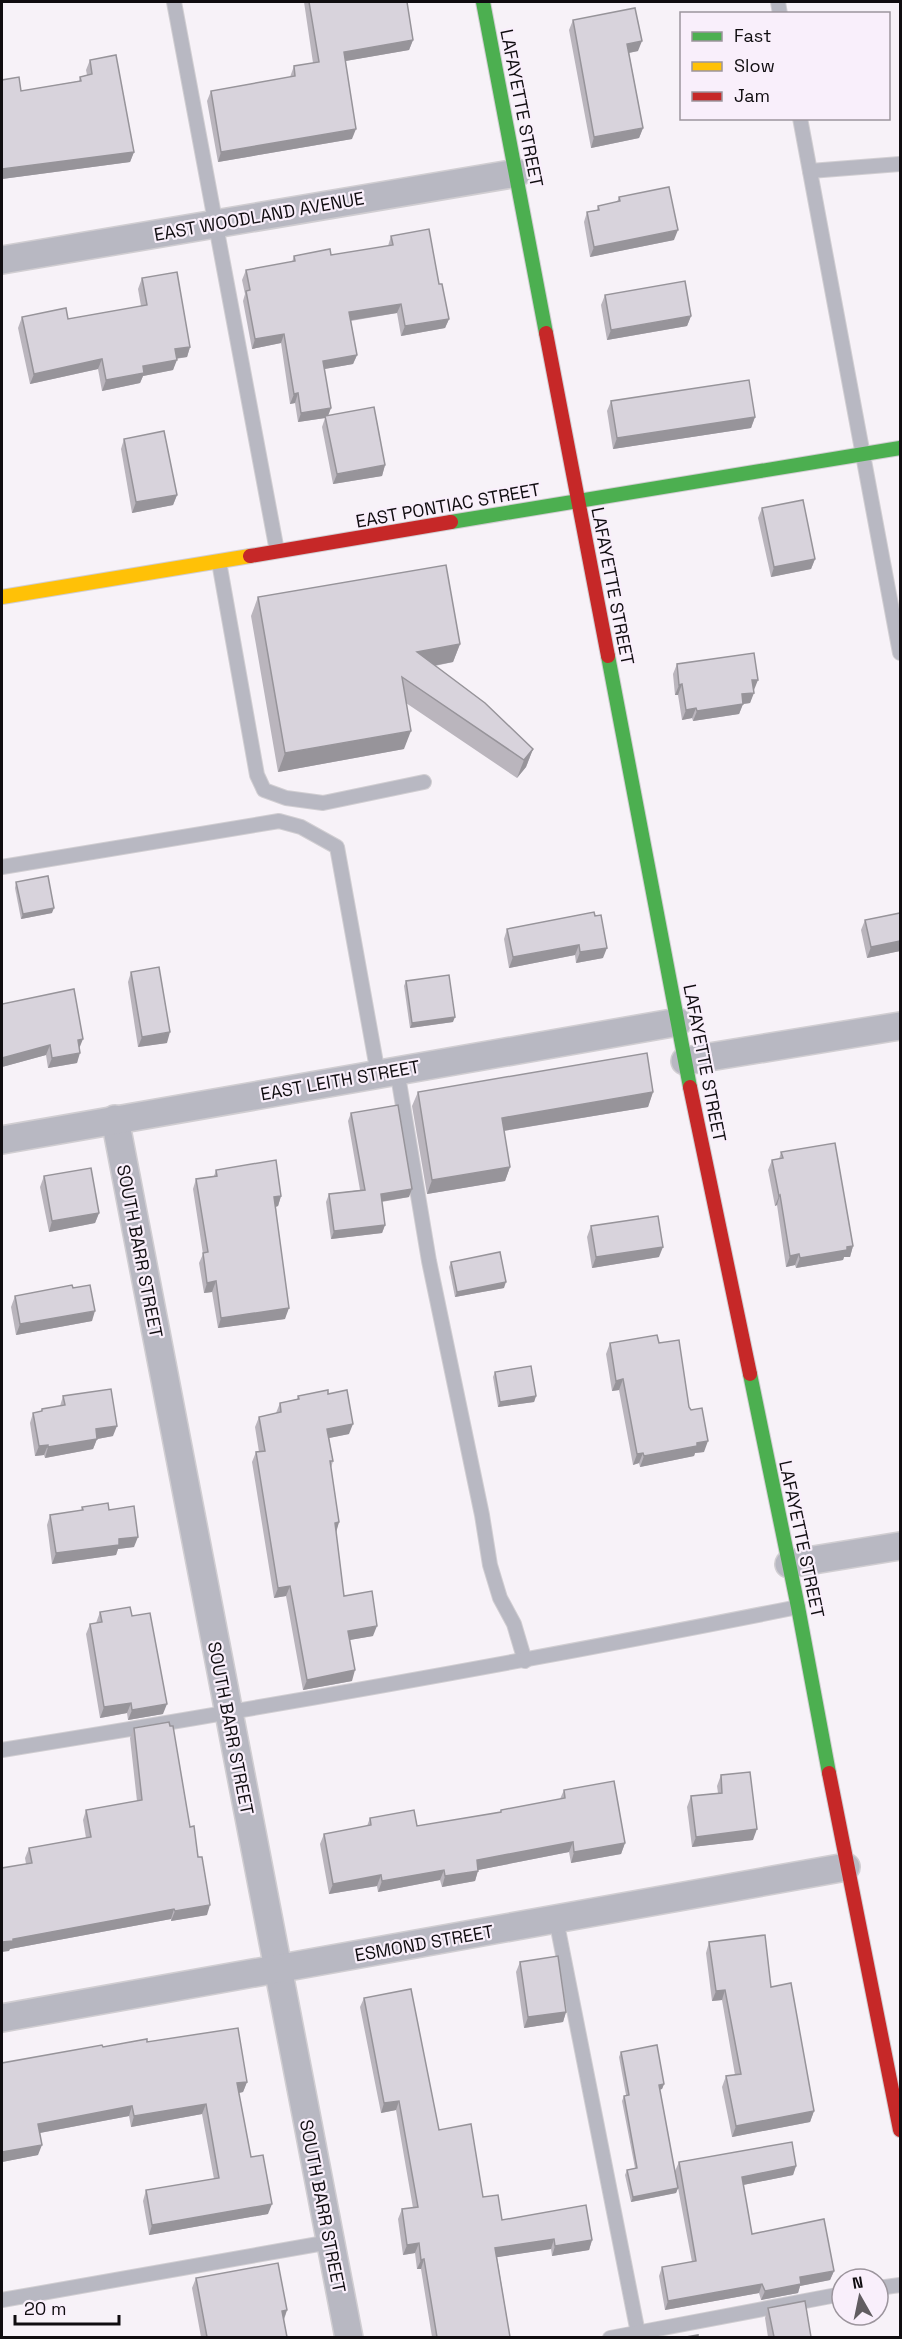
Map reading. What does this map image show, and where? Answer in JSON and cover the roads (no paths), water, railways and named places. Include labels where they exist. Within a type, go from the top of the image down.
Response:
[{"type":"main road","name":"LAFAYETTE STREET","points":[[483,2],[685,1061],[798,1607],[846,1867],[896,2081],[900,2130]]},
{"type":"main road","name":"EAST PONTIAC STREET","points":[[2,597],[900,448]]},
{"type":"street","name":"EAST WOODLAND AVENUE","points":[[2,260],[517,173]]},
{"type":"street","name":"EAST LEITH STREET","points":[[2,1140],[678,1022]]},
{"type":"street","points":[[685,1061],[900,1026]]},
{"type":"street","name":"SOUTH BARR STREET","points":[[115,1119],[349,2337]]},
{"type":"street","points":[[789,1564],[900,1546]]},
{"type":"street","name":"ESMOND STREET","points":[[2,2018],[846,1867]]},
{"type":"lane","points":[[174,2],[277,552]]},
{"type":"lane","points":[[800,120],[900,653]]},
{"type":"lane","points":[[810,171],[900,164]]},
{"type":"lane","points":[[219,562],[257,774],[264,790],[286,798],[323,803],[424,782]]},
{"type":"lane","points":[[2,867],[279,821],[301,827],[338,847],[429,1261],[482,1515],[490,1565],[500,1598],[514,1624],[525,1661]]},
{"type":"lane","points":[[2,1750],[229,1714],[525,1661],[798,1607]]},
{"type":"lane","points":[[556,1919],[638,2333]]},
{"type":"lane","points":[[2,2300],[330,2242]]},
{"type":"lane","points":[[610,2337],[830,2296]]}]
